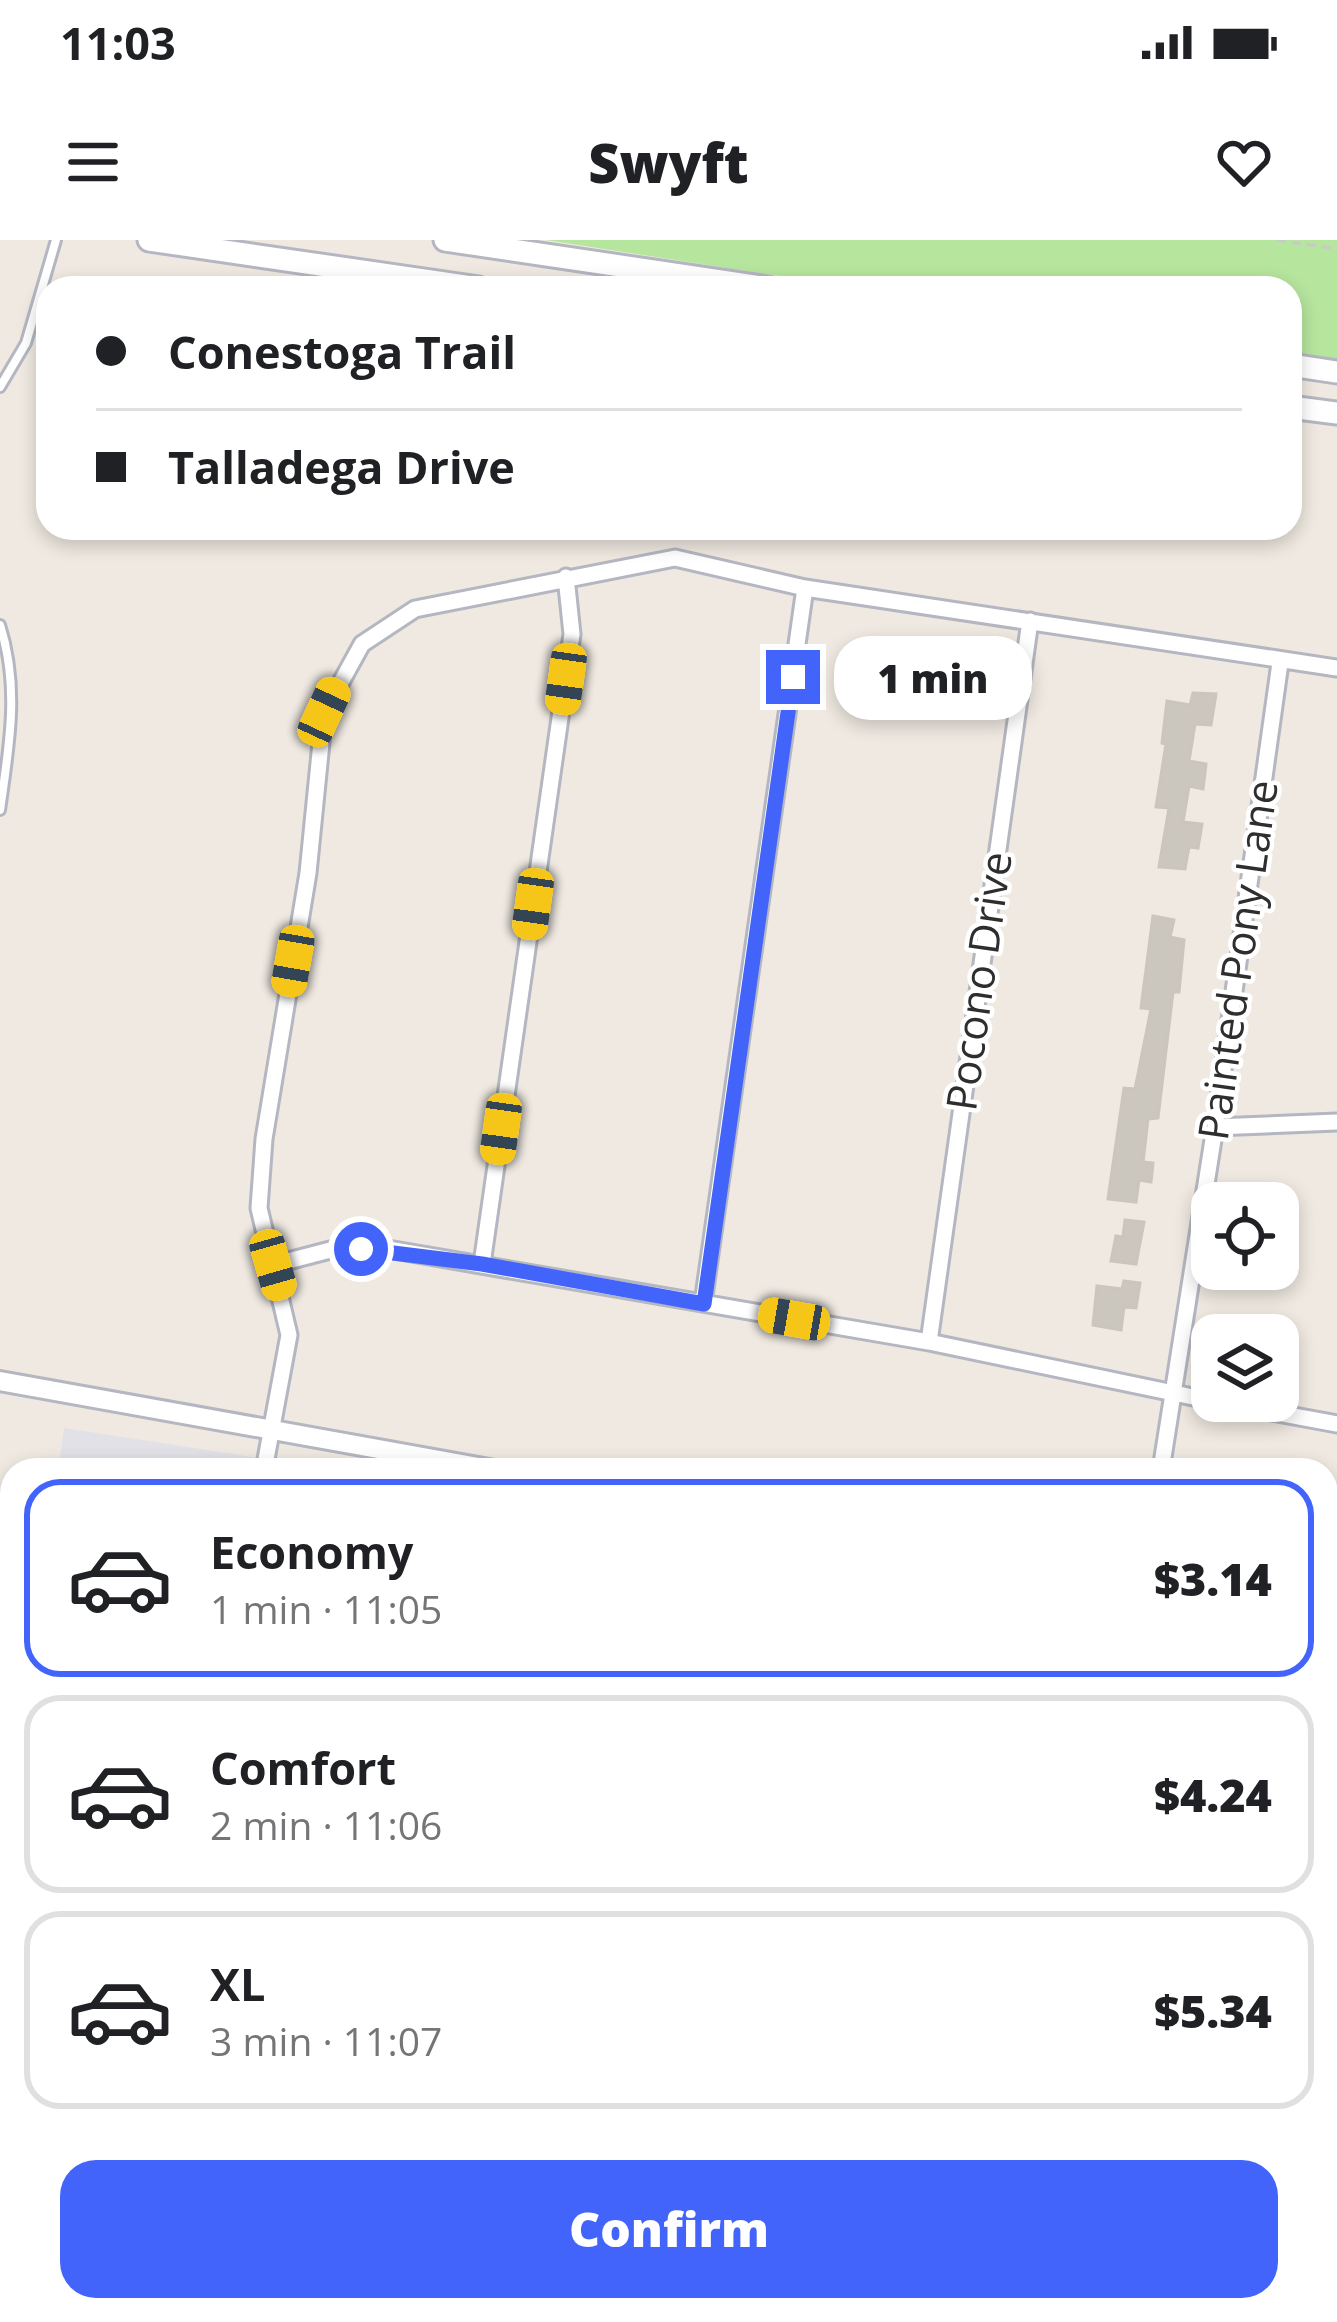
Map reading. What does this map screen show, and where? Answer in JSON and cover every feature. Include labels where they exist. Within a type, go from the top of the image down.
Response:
[{"type":"main road","points":[[149,240],[396,276]]},
{"type":"main road","points":[[445,240],[688,276]]},
{"type":"main road","points":[[1302,367],[1337,372]]},
{"type":"main road","points":[[1302,408],[1337,413]]},
{"type":"street","points":[[266,1458],[289,1335],[259,1208],[263,1139],[308,872],[324,712],[362,644],[415,609],[675,558],[806,588],[1337,668]]},
{"type":"street","points":[[482,1264],[572,634],[566,577]]},
{"type":"street","points":[[704,1304],[806,588]]},
{"type":"street","name":"Pocono Drive","points":[[929,1342],[1030,621]]},
{"type":"street","name":"Painted Pony Lane","points":[[1163,1458],[1280,663]]},
{"type":"street","points":[[1215,1127],[1337,1122]]},
{"type":"street","points":[[273,1265],[352,1249],[388,1249],[929,1342],[1191,1397]]},
{"type":"street","points":[[0,1381],[431,1458]]},
{"type":"street","points":[[1299,1417],[1337,1424]]},
{"type":"lane","points":[[46,276],[56,240]]},
{"type":"lane","points":[[0,387],[26,343],[36,309]]},
{"type":"lane","points":[[0,625],[8,652],[13,720],[0,810]]},
{"type":"path","points":[[1277,240],[1337,250]]},
{"type":"shaded area","points":[[64,1428],[259,1458],[60,1458]]},
{"type":"green space","points":[[546,240],[1337,240],[1337,362],[1302,357],[1302,276],[779,276]]},
{"type":"building","points":[[1193,693],[1216,694],[1211,725],[1195,724],[1189,761],[1206,764],[1203,789],[1189,786],[1183,822],[1202,824],[1198,848],[1189,847],[1185,869],[1159,867],[1169,808],[1156,807],[1167,701],[1190,705]]},
{"type":"building","points":[[1153,916],[1174,920],[1170,937],[1184,940],[1158,1118],[1148,1119],[1143,1162],[1153,1163],[1151,1182],[1139,1180],[1136,1202],[1108,1199],[1124,1088],[1135,1089],[1151,1009],[1141,1008]]},
{"type":"building","points":[[1125,1220],[1144,1222],[1136,1264],[1111,1261],[1116,1236],[1123,1237]]},
{"type":"building","points":[[1124,1281],[1140,1283],[1136,1308],[1124,1307],[1121,1330],[1093,1325],[1097,1286],[1122,1289]]},
{"type":"route","points":[[361,1249],[482,1264],[704,1304],[793,677]]}]
